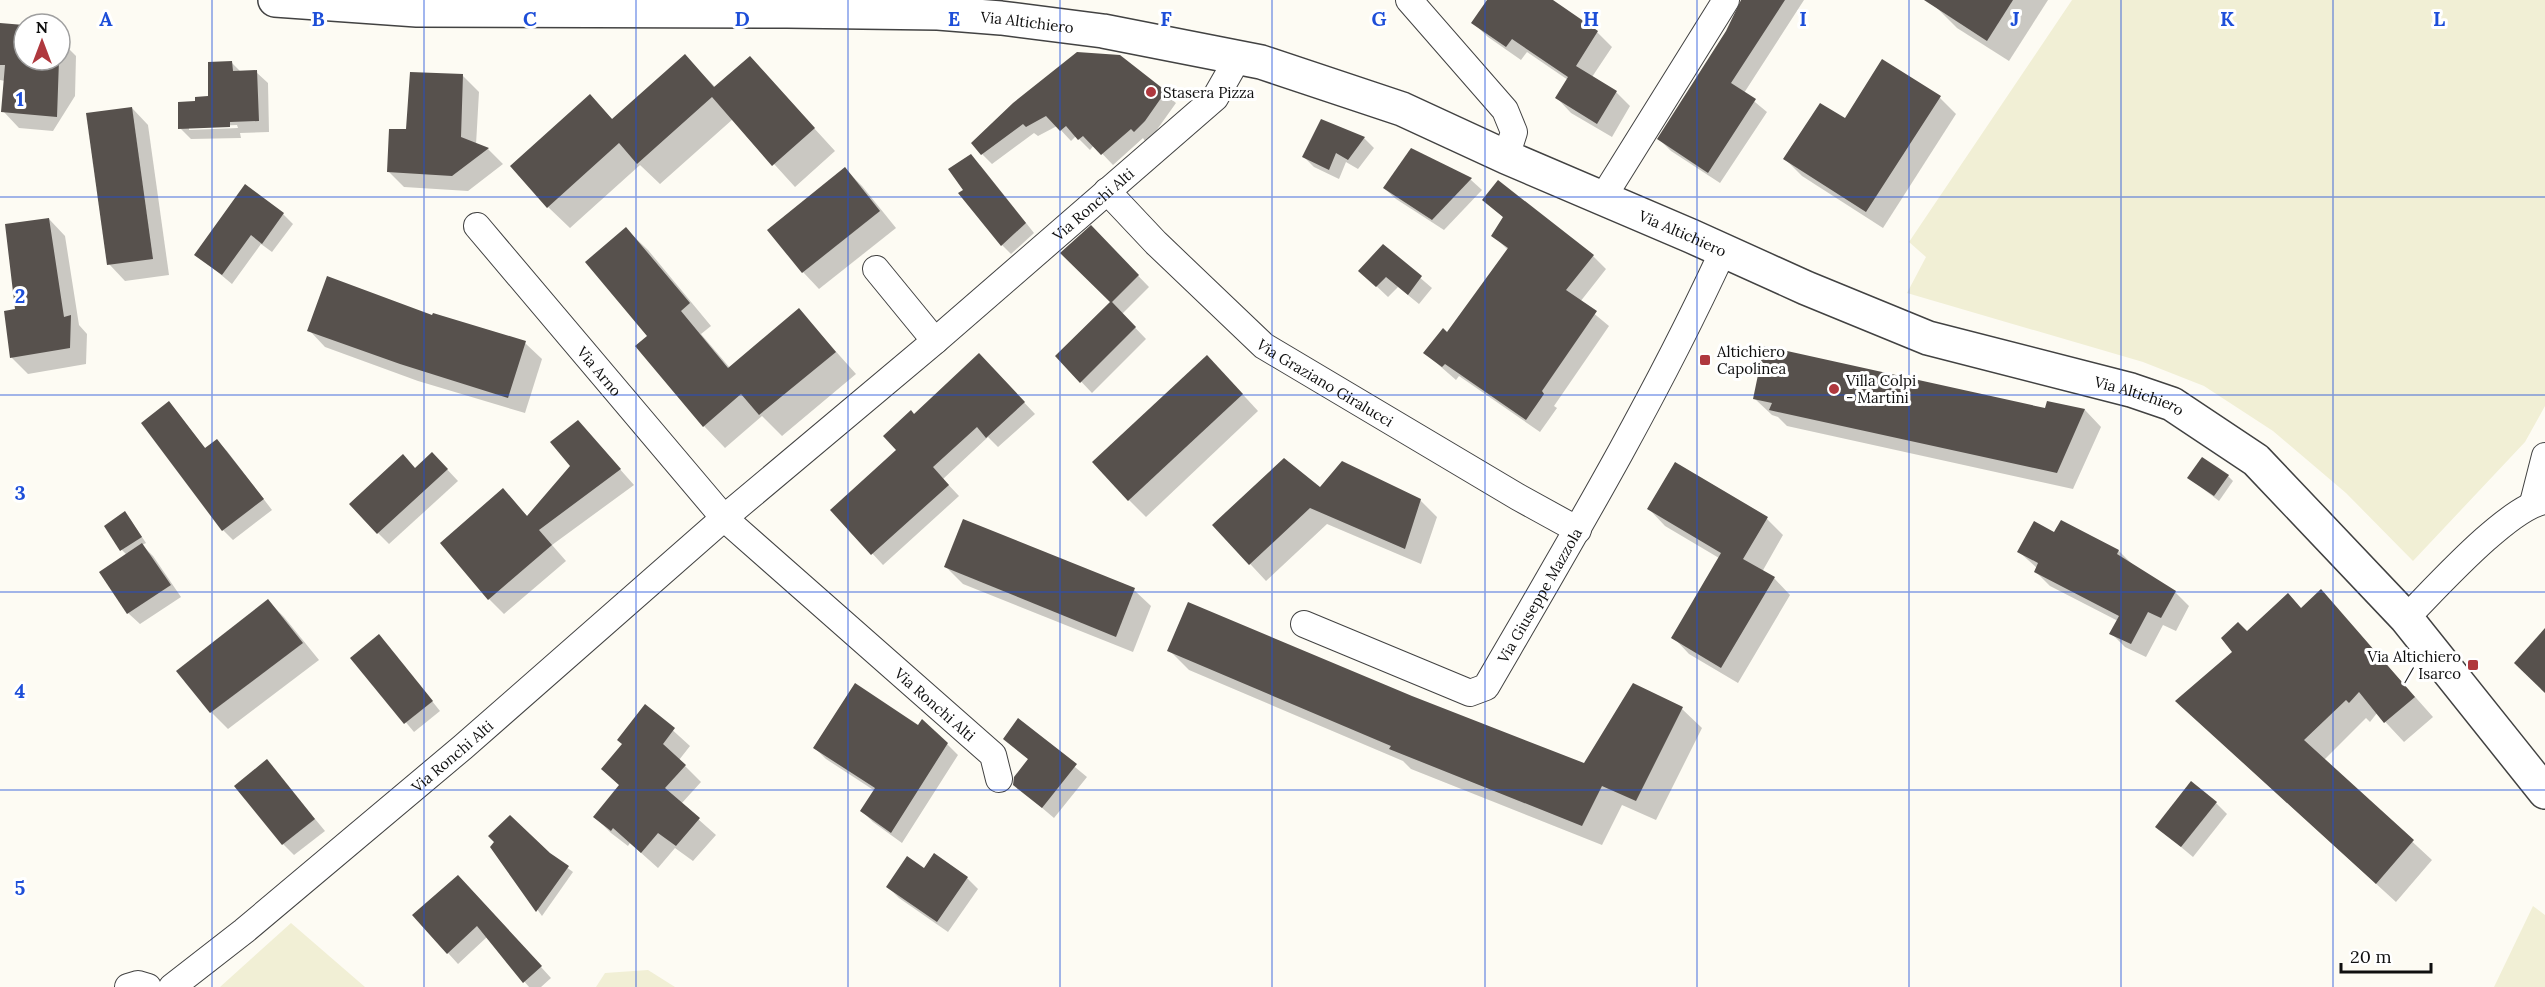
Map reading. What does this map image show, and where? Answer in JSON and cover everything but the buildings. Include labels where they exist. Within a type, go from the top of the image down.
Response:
[{"type":"street","name":"Via Altichiero","points":[[275,0],[417,10],[938,13],[1064,25],[1262,62],[1401,109],[1806,288],[1928,338],[2131,390],[2172,404],[2256,460],[2406,618],[2540,775]]},
{"type":"street","points":[[1602,199],[1726,0]]},
{"type":"street","points":[[1422,5],[1505,110],[1514,132],[1506,157]]},
{"type":"street","name":"Via Ronchi Alti","points":[[172,987],[385,814],[724,518],[935,341],[1215,98],[1231,70],[1234,56]]},
{"type":"street","name":"Via Graziano Giralucci","points":[[1107,191],[1189,275],[1264,346],[1578,530]]},
{"type":"street","name":"Via Arno","points":[[477,226],[724,518]]},
{"type":"street","name":"Via Giuseppe Mazzola","points":[[1304,624],[1470,693],[1486,687],[1578,530],[1723,251]]},
{"type":"street","points":[[876,268],[935,341]]},
{"type":"street","points":[[2406,618],[2506,520],[2539,502],[2545,456]]},
{"type":"street","name":"Via Ronchi Alti","points":[[724,518],[993,755],[999,779]]},
{"type":"street","points":[[128,987],[138,984],[148,987]]},
{"type":"shaded area","points":[[2072,0],[2545,0],[2545,406],[2525,442],[2413,561],[2346,493],[2273,431],[2204,386],[2143,362],[1907,293],[1926,257],[1909,242]]},
{"type":"shaded area","points":[[2533,906],[2545,915],[2545,987],[2494,987]]},
{"type":"shaded area","points":[[291,923],[365,987],[220,987]]},
{"type":"shaded area","points":[[648,970],[675,987],[596,987],[605,973]]},
{"type":"place","name":"Stasera Pizza","points":[[1151,92]]},
{"type":"place","name":"Altichiero Capolinea","points":[[1705,360]]},
{"type":"place","name":"Villa Colpi - Martini","points":[[1834,389]]},
{"type":"place","name":"Via Altichiero / Isarco","points":[[2473,665]]}]
